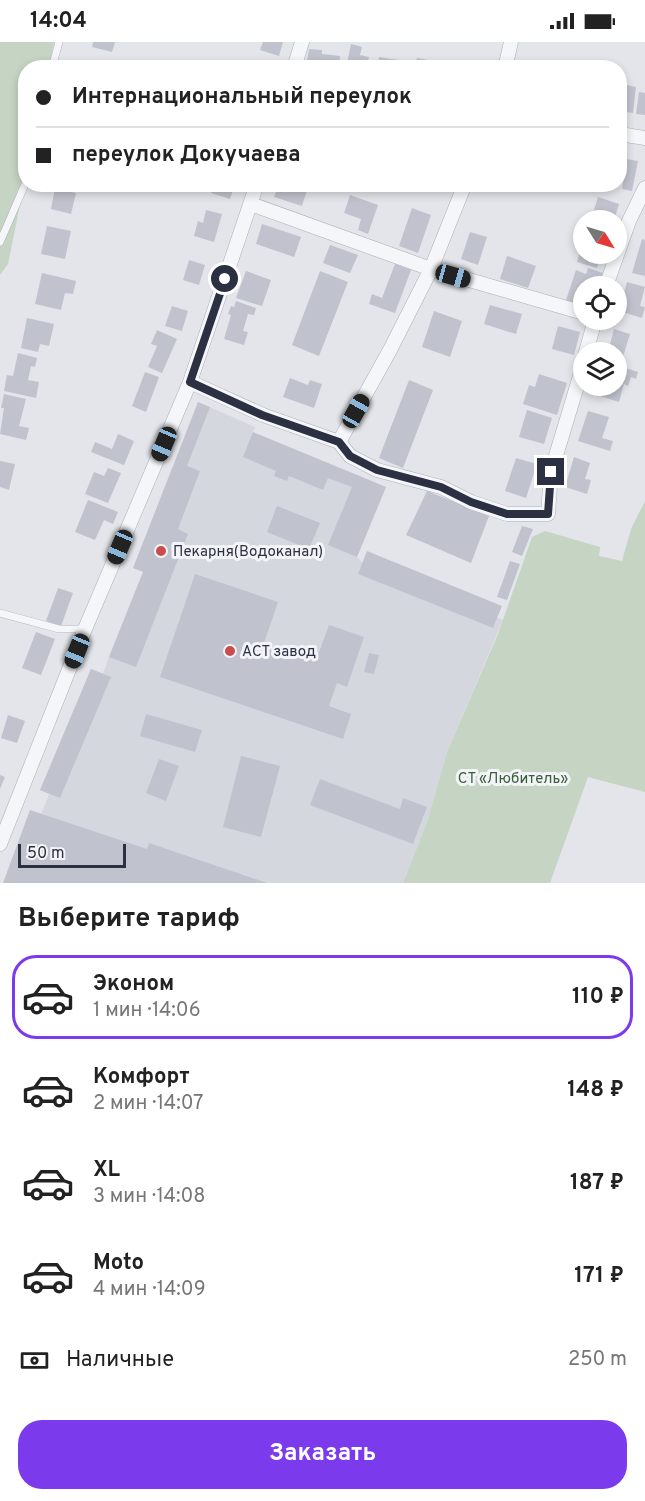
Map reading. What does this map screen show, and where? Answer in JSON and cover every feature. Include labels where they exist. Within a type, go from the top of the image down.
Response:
[{"type":"street","points":[[296,60],[302,42]]},
{"type":"street","points":[[507,60],[511,42]]},
{"type":"street","points":[[627,135],[645,138]]},
{"type":"street","points":[[610,276],[629,221],[645,188]]},
{"type":"street","points":[[0,844],[85,629],[190,382],[255,192]]},
{"type":"street","points":[[339,442],[390,350],[431,269],[462,192]]},
{"type":"street","points":[[251,204],[431,269],[573,310]]},
{"type":"street","points":[[190,382],[262,415],[339,442],[350,456],[377,470],[441,487],[471,502],[507,514],[548,514],[551,472],[574,396]]},
{"type":"lane","points":[[54,60],[59,42]]},
{"type":"lane","points":[[0,242],[22,192]]},
{"type":"lane","points":[[0,613],[60,629],[85,629]]},
{"type":"shaded area","points":[[198,402],[255,427],[253,432],[386,487],[357,557],[363,563],[503,620],[447,752],[427,822],[403,883],[15,883],[49,794],[40,790],[91,669],[103,674],[143,572]]},
{"type":"green space","points":[[0,42],[54,42],[50,60],[18,60],[18,192],[23,192],[8,264],[0,275]]},
{"type":"green space","name":"СТ «Любитель»","points":[[645,501],[645,792],[588,777],[550,883],[403,883],[427,822],[447,752],[498,634],[532,537],[545,531],[600,547],[599,556],[622,561],[631,529]]},
{"type":"building","points":[[93,42],[115,42],[112,52],[92,47]]},
{"type":"building","points":[[263,42],[283,42],[279,56],[260,50]]},
{"type":"building","points":[[351,44],[362,47],[360,55],[369,57],[368,60],[348,60]]},
{"type":"building","points":[[309,49],[322,50],[322,54],[340,56],[340,60],[307,60]]},
{"type":"building","points":[[379,57],[398,60],[379,60]]},
{"type":"building","points":[[627,85],[636,87],[633,113],[627,112]]},
{"type":"building","points":[[639,92],[645,93],[645,115],[636,114]]},
{"type":"building","points":[[627,159],[638,161],[632,191],[627,190]]},
{"type":"building","points":[[54,192],[76,193],[71,214],[51,209]]},
{"type":"building","points":[[211,192],[232,192],[230,199]]},
{"type":"building","points":[[276,192],[306,192],[302,206],[274,197]]},
{"type":"building","points":[[350,195],[378,205],[368,234],[358,230],[361,219],[344,213]]},
{"type":"building","points":[[598,197],[619,204],[617,210],[594,210]]},
{"type":"building","points":[[412,208],[431,215],[418,253],[399,246]]},
{"type":"building","points":[[206,210],[222,214],[214,242],[194,236],[198,221],[203,223]]},
{"type":"building","points":[[262,224],[301,237],[294,257],[256,244]]},
{"type":"building","points":[[47,226],[71,231],[65,259],[41,254]]},
{"type":"building","points":[[470,232],[487,237],[478,265],[461,259]]},
{"type":"building","points":[[642,239],[645,240],[645,276],[632,273]]},
{"type":"building","points":[[330,245],[358,255],[350,273],[323,263]]},
{"type":"building","points":[[507,256],[536,266],[528,288],[500,279]]},
{"type":"building","points":[[189,260],[205,265],[199,285],[183,280]]},
{"type":"building","points":[[395,264],[411,270],[395,313],[369,304],[372,294],[382,298]]},
{"type":"building","points":[[584,264],[598,264],[597,268]]},
{"type":"building","points":[[588,268],[603,273],[602,276],[574,276],[576,270],[586,274]]},
{"type":"building","points":[[246,271],[271,280],[262,306],[236,298]]},
{"type":"building","points":[[320,271],[348,282],[319,356],[292,345]]},
{"type":"building","points":[[42,273],[76,281],[73,294],[65,293],[61,310],[35,304]]},
{"type":"building","points":[[573,279],[573,302],[566,300]]},
{"type":"building","points":[[627,282],[645,287],[640,306],[645,307],[642,318],[627,313]]},
{"type":"building","points":[[236,301],[256,308],[254,315],[248,314],[243,331],[248,332],[244,345],[224,339],[231,315],[228,314]]},
{"type":"building","points":[[490,305],[522,314],[516,334],[484,324]]},
{"type":"building","points":[[172,306],[188,311],[182,331],[165,326]]},
{"type":"building","points":[[434,311],[462,321],[450,357],[422,347]]},
{"type":"building","points":[[27,318],[54,324],[49,346],[40,344],[38,352],[21,348]]},
{"type":"building","points":[[558,326],[580,332],[577,342],[573,342],[573,355],[552,349]]},
{"type":"building","points":[[157,330],[177,339],[162,373],[148,367],[157,346],[151,344]]},
{"type":"building","points":[[614,330],[630,334],[627,344],[611,342]]},
{"type":"building","points":[[18,353],[37,358],[35,367],[31,366],[28,380],[39,382],[36,398],[4,391],[7,375],[13,376]]},
{"type":"building","points":[[627,368],[638,372],[636,379],[631,377],[628,386]]},
{"type":"building","points":[[145,372],[159,377],[146,412],[132,406]]},
{"type":"building","points":[[539,374],[567,383],[557,415],[523,404],[529,385],[535,387]]},
{"type":"building","points":[[290,378],[308,385],[310,380],[322,384],[314,408],[283,397]]},
{"type":"building","points":[[409,380],[433,390],[403,468],[379,458]]},
{"type":"building","points":[[4,394],[26,399],[19,426],[29,428],[26,440],[0,434]]},
{"type":"building","points":[[600,396],[621,396],[619,402]]},
{"type":"building","points":[[198,402],[210,407],[187,466],[200,471],[178,529],[188,534],[136,667],[109,657],[143,572],[133,568]]},
{"type":"building","points":[[527,410],[552,418],[544,444],[519,437]]},
{"type":"building","points":[[588,411],[609,417],[602,438],[613,441],[610,451],[578,441]]},
{"type":"building","points":[[253,432],[386,487],[357,557],[328,545],[352,487],[328,478],[323,490],[289,476],[287,481],[274,476],[276,471],[243,457]]},
{"type":"building","points":[[118,434],[134,441],[124,465],[91,452],[95,442],[112,449]]},
{"type":"building","points":[[574,457],[590,463],[585,479],[591,480],[587,494],[565,487]]},
{"type":"building","points":[[516,458],[537,464],[526,498],[505,491]]},
{"type":"building","points":[[0,461],[15,464],[9,490],[0,487]]},
{"type":"building","points":[[108,468],[121,473],[108,503],[85,494],[94,472],[104,476]]},
{"type":"building","points":[[427,491],[489,516],[471,563],[406,535]]},
{"type":"building","points":[[88,500],[118,512],[113,524],[104,520],[95,540],[75,532]]},
{"type":"building","points":[[277,506],[320,523],[309,549],[267,532]]},
{"type":"building","points":[[522,526],[533,529],[522,556],[512,552]]},
{"type":"building","points":[[367,551],[502,606],[493,628],[358,574]]},
{"type":"building","points":[[510,561],[520,564],[507,600],[497,597]]},
{"type":"building","name":"АСТ завод","points":[[195,574],[278,602],[264,643],[316,660],[329,625],[364,637],[347,687],[337,683],[329,706],[351,714],[343,739],[160,677]]},
{"type":"building","points":[[58,588],[73,593],[61,626],[46,621]]},
{"type":"building","points":[[36,632],[55,639],[41,675],[22,668]]},
{"type":"building","points":[[369,653],[379,655],[374,674],[364,672]]},
{"type":"building","points":[[91,669],[111,677],[60,798],[40,790]]},
{"type":"building","points":[[146,714],[202,730],[195,752],[140,736]]},
{"type":"building","points":[[8,715],[25,721],[17,743],[1,738]]},
{"type":"building","points":[[241,756],[280,766],[261,837],[223,827]]},
{"type":"building","points":[[159,759],[179,766],[166,801],[146,793]]},
{"type":"building","points":[[0,775],[5,777],[0,789]]},
{"type":"building","points":[[320,779],[400,809],[403,798],[427,807],[413,844],[310,805]]},
{"type":"building","points":[[30,810],[147,849],[149,843],[267,883],[3,883]]},
{"type":"place","name":"Пекарня(Водоканал)","points":[[161,551]]},
{"type":"place","name":"АСТ завод","points":[[230,651]]},
{"type":"route","points":[[225,279],[190,382],[262,415],[339,442],[350,456],[377,470],[430,483],[471,502],[507,514],[548,514],[551,472]]}]
